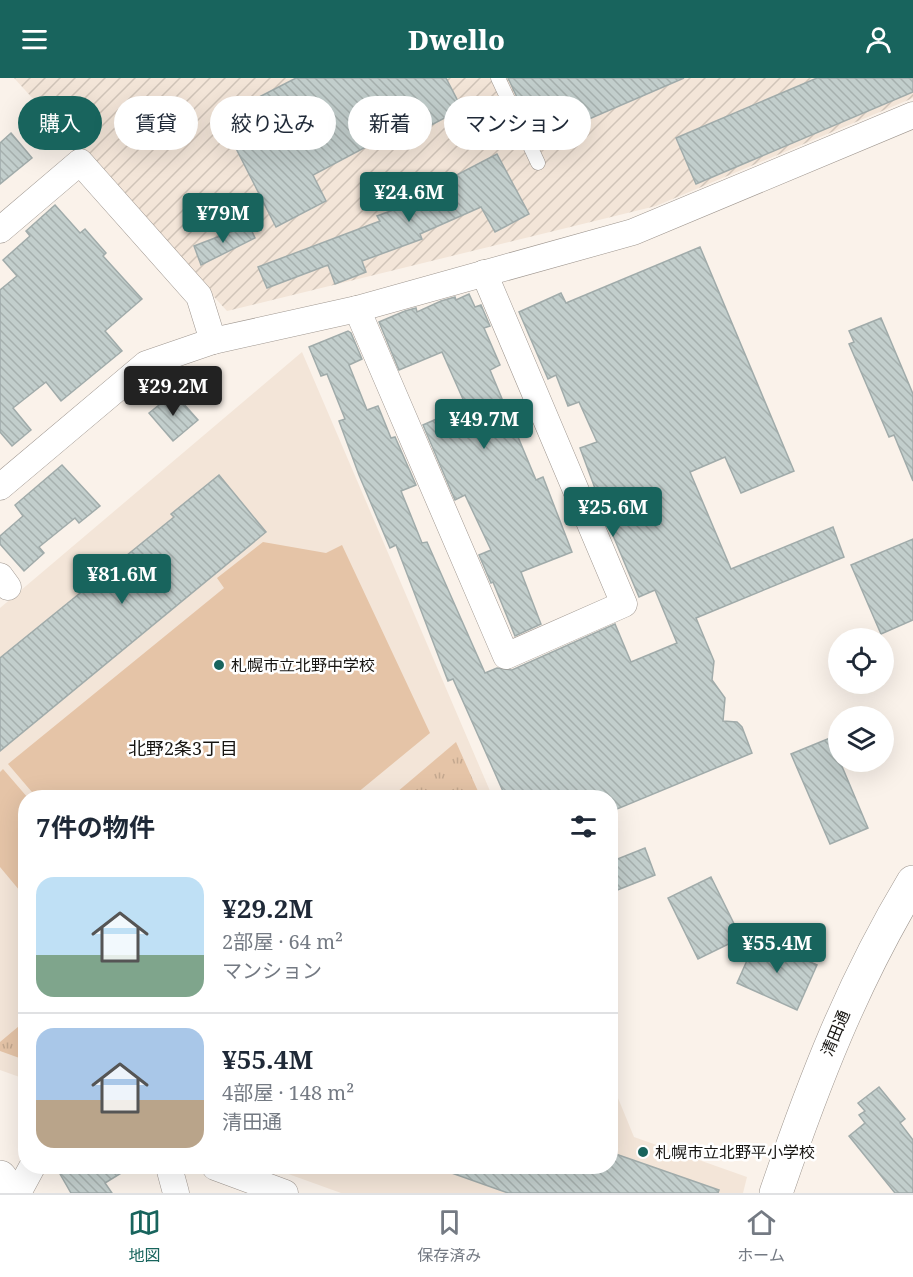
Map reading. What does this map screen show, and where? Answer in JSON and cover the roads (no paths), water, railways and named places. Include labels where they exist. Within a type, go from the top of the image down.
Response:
[{"type":"street","points":[[0,487],[146,364],[213,340],[357,309],[633,232],[913,115]]},
{"type":"street","points":[[0,230],[80,162],[199,296],[213,340]]},
{"type":"street","points":[[357,309],[506,656],[624,604],[484,273]]},
{"type":"street","name":"清田通","points":[[776,1193],[808,1097],[839,1021],[885,927],[913,882]]},
{"type":"street","points":[[18,1193],[28,1174]]},
{"type":"street","points":[[171,1174],[176,1193]]},
{"type":"street","points":[[234,1174],[285,1193]]},
{"type":"street","points":[[0,1176],[12,1193]]},
{"type":"lane","points":[[498,78],[538,163]]},
{"type":"place","name":"札幌市立北野中学校","points":[[219,665]]},
{"type":"place","name":"札幌市立北野平小学校","points":[[643,1152]]},
{"type":"district","name":"北野2条3丁目","points":[[183,749]]}]
